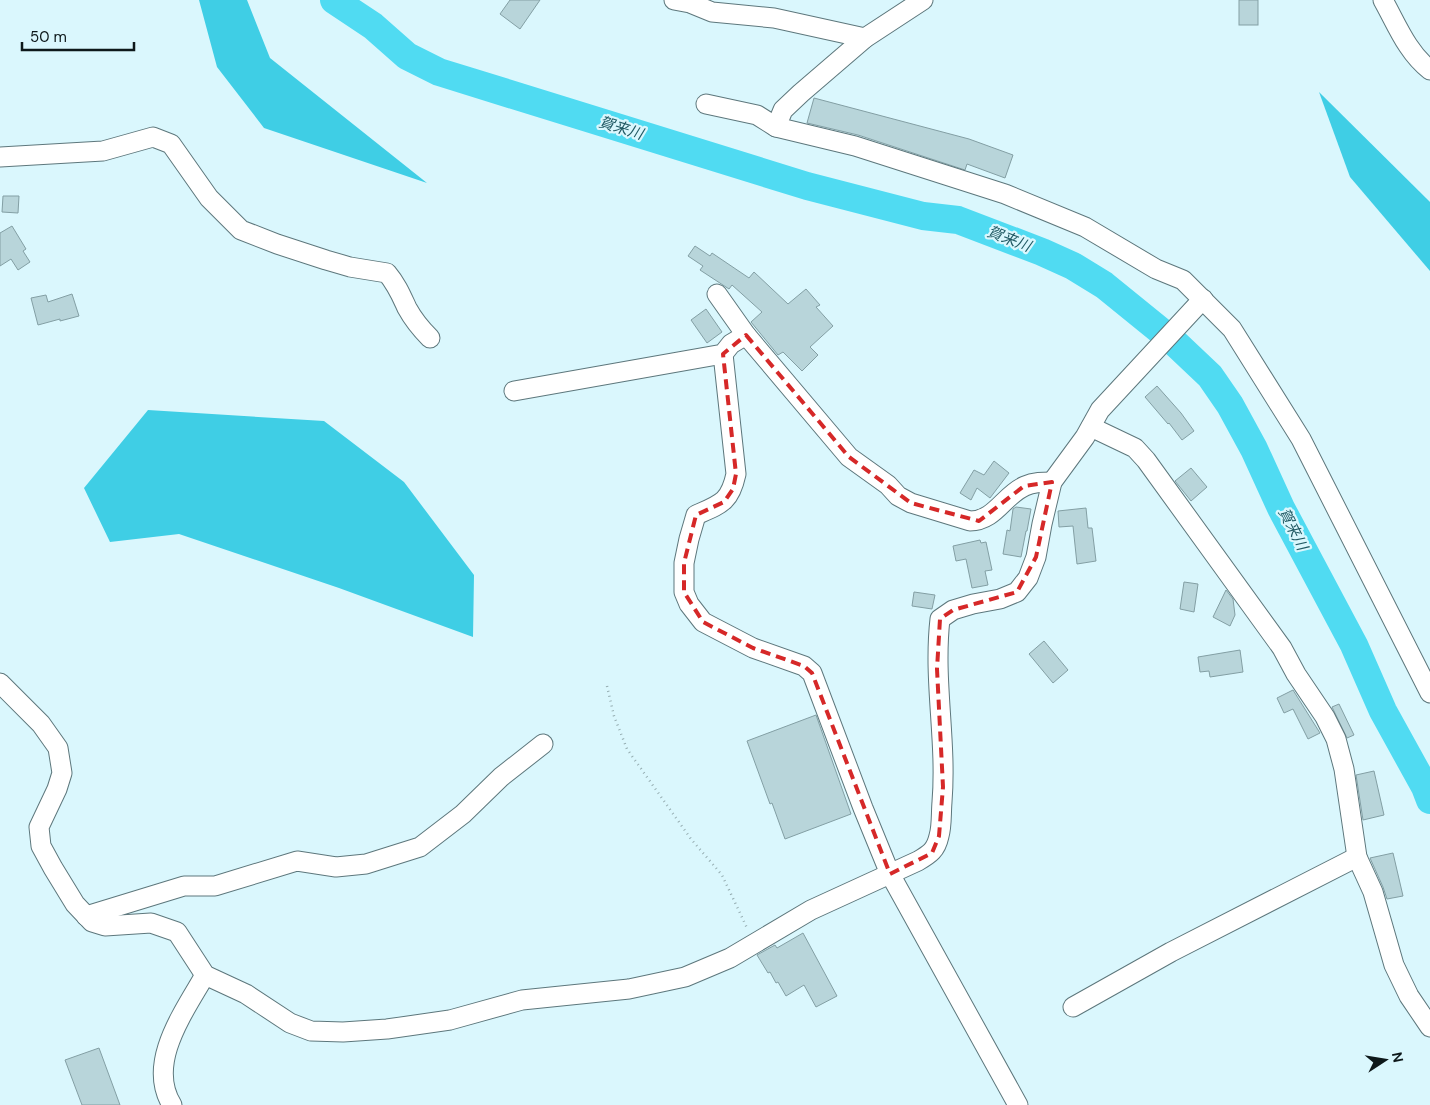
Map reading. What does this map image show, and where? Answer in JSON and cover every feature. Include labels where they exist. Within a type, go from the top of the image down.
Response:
[{"type":"street","points":[[674,0],[690,3],[712,12],[774,18],[865,38]]},
{"type":"street","points":[[776,127],[783,110],[789,104],[865,38],[923,0]]},
{"type":"street","points":[[1384,0],[1405,42],[1430,70]]},
{"type":"street","points":[[706,104],[757,115],[776,127],[855,146],[1005,194],[1085,227],[1156,270],[1183,280],[1232,329],[1301,439],[1430,693]]},
{"type":"street","points":[[0,157],[103,151],[153,137],[170,144],[209,198],[241,230],[326,260],[350,267],[387,273],[397,285],[408,309],[430,338]]},
{"type":"street","points":[[716,294],[746,335],[849,457],[888,485],[898,496],[911,503],[979,521],[988,517],[1024,486],[1036,482],[1052,482]]},
{"type":"street","points":[[0,683],[41,724],[58,748],[62,773],[57,789],[39,827],[41,846],[75,904],[92,922],[105,926],[151,923],[177,932],[205,975],[246,994],[290,1023],[311,1031],[343,1032],[387,1029],[450,1020],[522,1000],[629,989],[684,977],[730,958],[810,910],[932,853],[940,836],[943,787],[943,739],[937,669],[940,619],[953,610],[1000,599],[1017,592],[1028,578],[1036,557],[1052,482],[1091,427],[1100,410],[1202,300]]},
{"type":"street","points":[[514,391],[723,354],[731,344],[746,335]]},
{"type":"street","points":[[723,354],[736,474],[732,489],[724,502],[696,515],[684,563],[684,592],[689,604],[703,622],[753,648],[804,666],[812,673],[890,874],[1018,1105]]},
{"type":"street","points":[[1091,427],[1135,448],[1146,460],[1282,648],[1296,674],[1325,718],[1336,739],[1344,769],[1357,857],[1373,892],[1394,965],[1409,996],[1430,1027]]},
{"type":"street","points":[[86,916],[184,886],[216,886],[297,861],[336,867],[366,864],[420,847],[463,814],[501,777],[543,744]]},
{"type":"street","points":[[1073,1007],[1171,952],[1357,857]]},
{"type":"street","points":[[172,1105],[163,1076],[166,1050],[205,975]]},
{"type":"path","points":[[607,686],[614,716],[627,748],[691,839],[722,875],[754,943]]},
{"type":"highlighted area","points":[[746,335],[849,457],[911,503],[979,521],[1024,486],[1052,482],[1036,557],[1017,592],[953,610],[940,619],[937,669],[943,787],[939,836],[932,853],[890,874],[812,673],[804,666],[753,648],[703,622],[684,592],[684,563],[696,515],[724,502],[733,489],[736,474],[723,354]]},
{"type":"shaded area","points":[[199,0],[247,0],[270,58],[427,183],[264,128],[217,67]]},
{"type":"shaded area","points":[[1319,92],[1430,202],[1430,271],[1350,177]]},
{"type":"shaded area","points":[[148,410],[324,421],[404,482],[474,575],[473,637],[339,588],[179,534],[110,542],[84,488]]},
{"type":"building","points":[[510,0],[540,0],[520,29],[500,14]]},
{"type":"building","points":[[1239,0],[1258,0],[1258,25],[1239,25]]},
{"type":"building","points":[[814,98],[969,139],[1013,155],[1005,178],[967,164],[965,170],[858,135],[807,123]]},
{"type":"building","points":[[3,196],[19,196],[18,213],[2,212]]},
{"type":"building","points":[[12,226],[26,249],[23,251],[30,262],[18,270],[11,259],[0,266],[0,233]]},
{"type":"building","points":[[695,246],[710,256],[712,253],[749,278],[754,272],[788,304],[806,289],[820,305],[816,307],[833,326],[810,347],[818,355],[802,371],[783,352],[778,355],[751,322],[762,312],[732,285],[729,289],[700,270],[703,266],[688,256]]},
{"type":"building","points":[[72,294],[79,316],[38,325],[31,298],[46,295],[48,302]]},
{"type":"building","points":[[706,309],[722,332],[707,343],[691,320]]},
{"type":"building","points":[[1157,386],[1194,431],[1182,440],[1145,397]]},
{"type":"building","points":[[994,461],[1009,473],[990,498],[977,488],[971,500],[960,493],[974,470],[984,475]]},
{"type":"building","points":[[1191,468],[1207,487],[1191,501],[1175,481]]},
{"type":"building","points":[[1016,507],[1031,509],[1021,557],[1003,554],[1007,530],[1010,531],[1013,509]]},
{"type":"building","points":[[1086,508],[1088,528],[1092,528],[1096,561],[1077,564],[1073,526],[1059,527],[1058,511]]},
{"type":"building","points":[[980,540],[981,543],[986,542],[992,570],[985,571],[988,585],[972,588],[966,559],[956,561],[953,546]]},
{"type":"building","points":[[1184,582],[1198,584],[1194,612],[1180,609]]},
{"type":"building","points":[[1226,590],[1233,599],[1235,615],[1230,626],[1213,617]]},
{"type":"building","points":[[914,592],[935,595],[932,609],[912,606]]},
{"type":"building","points":[[1044,641],[1068,670],[1053,683],[1029,654]]},
{"type":"building","points":[[1240,650],[1243,672],[1210,677],[1209,671],[1200,672],[1198,657]]},
{"type":"building","points":[[1293,690],[1320,733],[1308,739],[1293,709],[1284,713],[1277,698]]},
{"type":"building","points":[[1339,704],[1354,735],[1347,738],[1332,707]]},
{"type":"building","points":[[816,715],[851,814],[785,839],[747,741]]},
{"type":"building","points":[[1374,771],[1384,815],[1363,820],[1356,775]]},
{"type":"building","points":[[1393,853],[1403,896],[1387,899],[1370,858]]},
{"type":"building","points":[[803,933],[837,996],[816,1007],[804,985],[786,996],[778,982],[776,983],[770,972],[768,973],[757,955],[775,945],[777,948]]},
{"type":"building","points":[[99,1048],[120,1105],[82,1105],[65,1060]]},
{"type":"waterway","name":"賀来川","points":[[334,0],[373,26],[407,56],[439,72],[807,186],[923,216],[958,220],[1042,252],[1073,266],[1104,285],[1173,341],[1210,376],[1230,405],[1254,449],[1281,508],[1354,645],[1383,711],[1425,787],[1430,800]]}]
